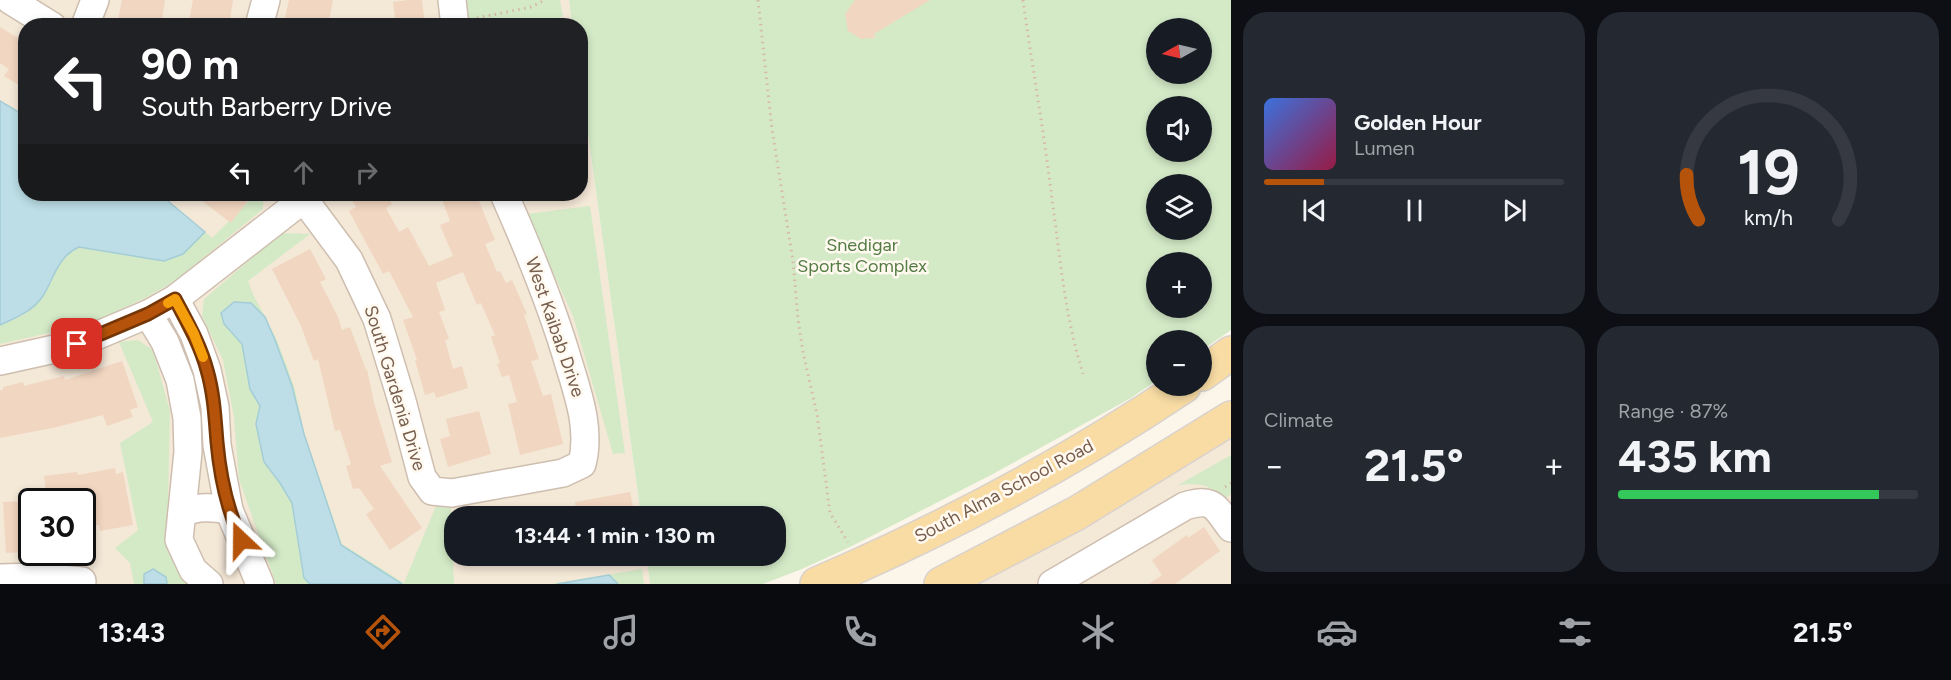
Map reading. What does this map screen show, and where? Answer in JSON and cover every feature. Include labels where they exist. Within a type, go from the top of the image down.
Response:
[{"type":"main road","points":[[1212,367],[1231,353]]},
{"type":"main road","name":"South Alma School Road","points":[[817,584],[944,525],[1029,480],[1168,396]]},
{"type":"main road","points":[[941,584],[1077,513],[1231,418]]},
{"type":"street","points":[[10,0],[39,18]]},
{"type":"street","points":[[88,18],[95,0]]},
{"type":"street","points":[[261,18],[266,0]]},
{"type":"street","points":[[0,360],[77,344],[148,314],[175,299],[297,201]]},
{"type":"street","name":"South Gardenia Drive","points":[[307,201],[349,260],[376,319],[402,401],[422,477],[432,491]]},
{"type":"street","name":"West Kaibab Drive","points":[[432,491],[452,493],[563,473],[582,464],[586,448],[582,408],[557,325],[534,263],[507,201]]},
{"type":"street","points":[[175,299],[194,334],[207,370],[215,407],[217,445],[229,510],[260,584]]},
{"type":"street","points":[[148,314],[165,342],[180,380],[187,418],[188,452],[179,540],[193,570],[209,584]]},
{"type":"street","points":[[1052,584],[1185,506],[1199,502],[1214,506],[1231,528]]},
{"type":"street","points":[[182,513],[193,508],[212,507],[229,510]]},
{"type":"street","points":[[0,578],[37,577],[82,580]]},
{"type":"path","points":[[454,15],[531,8],[545,0]]},
{"type":"path","points":[[758,0],[772,129],[793,261],[803,352],[817,414],[830,513],[850,547]]},
{"type":"path","points":[[1023,0],[1070,320],[1075,349],[1083,374]]},
{"type":"shaded area","points":[[0,0],[569,0],[571,18],[18,18],[18,201],[588,201],[588,134],[640,506],[444,506],[444,566],[648,566],[650,584],[0,584]]},
{"type":"shaded area","points":[[1231,437],[1231,584],[974,584]]},
{"type":"green space","points":[[465,0],[560,0],[563,17],[556,18],[468,18]]},
{"type":"green space","name":"Snedigar Sports Complex","points":[[569,0],[1231,0],[1231,330],[1212,343],[1212,330],[1146,330],[1146,388],[991,475],[802,569],[763,584],[650,584],[648,566],[786,566],[786,506],[640,506],[588,134],[588,18],[571,18]]},
{"type":"green space","points":[[249,201],[264,201],[263,209],[175,281],[145,298],[89,324],[0,344],[0,325],[22,316],[68,252],[79,247],[183,254],[205,232],[212,238]]},
{"type":"green space","points":[[590,206],[625,453],[613,454],[573,316],[526,214]]},
{"type":"green space","points":[[281,233],[310,234],[248,281],[277,340],[294,386],[305,436],[342,544],[404,583],[436,506],[444,507],[444,566],[453,566],[454,584],[276,584],[239,479],[234,417],[223,360],[202,316],[204,299]]},
{"type":"green space","points":[[138,340],[153,350],[170,411],[168,502],[164,542],[175,563],[194,584],[134,584],[130,563],[115,548],[138,530],[120,443],[153,422],[119,342]]},
{"type":"green space","points":[[1231,455],[1231,494],[1226,498],[1204,486],[1178,485]]},
{"type":"green space","points":[[642,569],[644,584],[551,584]]},
{"type":"water","points":[[0,101],[18,112],[18,201],[168,201],[205,232],[183,254],[164,261],[79,247],[61,262],[43,296],[34,306],[24,314],[0,325]]},
{"type":"water","points":[[234,302],[251,303],[265,317],[292,386],[304,434],[341,545],[402,584],[310,584],[304,578],[292,503],[264,462],[256,424],[260,406],[250,389],[242,344],[224,324],[221,313]]},
{"type":"water","points":[[153,569],[166,577],[167,584],[144,584],[144,574]]},
{"type":"water","points":[[609,575],[618,584],[557,584]]},
{"type":"building","points":[[122,0],[165,0],[162,18],[118,18]]},
{"type":"building","points":[[193,0],[233,0],[230,18],[190,18]]},
{"type":"building","points":[[289,0],[333,0],[330,18],[285,18]]},
{"type":"building","points":[[422,0],[424,18],[395,18],[393,2]]},
{"type":"building","points":[[855,0],[930,0],[874,34],[876,38],[861,39],[848,31],[845,14]]},
{"type":"building","points":[[0,27],[18,38],[18,84],[4,76],[9,69],[0,63]]},
{"type":"building","points":[[202,201],[248,201],[231,223]]},
{"type":"building","points":[[352,201],[390,201],[392,204],[386,208],[399,232],[408,227],[429,266],[453,256],[440,225],[450,221],[443,201],[479,201],[495,240],[485,244],[497,272],[500,271],[506,283],[512,280],[527,314],[524,315],[539,359],[531,361],[543,396],[551,394],[563,444],[520,455],[508,404],[517,402],[509,375],[502,377],[491,337],[495,335],[481,303],[477,305],[463,272],[436,283],[445,310],[439,312],[449,339],[445,340],[453,369],[462,366],[468,388],[436,398],[434,392],[425,395],[415,360],[417,360],[403,320],[413,317],[389,271],[383,274],[349,211],[356,207]]},
{"type":"building","points":[[310,249],[326,279],[320,282],[342,330],[350,327],[367,369],[374,403],[392,462],[380,466],[422,528],[390,550],[366,514],[374,509],[359,488],[353,489],[346,466],[351,464],[340,430],[335,431],[318,359],[314,361],[301,326],[272,269]]},
{"type":"building","points":[[122,361],[138,407],[130,410],[133,417],[107,426],[103,415],[0,438],[0,390],[3,390],[3,387],[23,382],[24,386],[64,376],[65,380]]},
{"type":"building","points":[[479,411],[491,454],[448,467],[440,439],[450,436],[446,419]]},
{"type":"building","points":[[115,468],[116,474],[123,472],[133,525],[100,531],[99,525],[96,525],[96,488],[45,488],[44,476],[77,472],[78,475]]},
{"type":"building","points":[[630,492],[633,506],[576,506],[575,502]]},
{"type":"building","points":[[18,501],[18,552],[6,553],[3,502]]},
{"type":"building","points":[[1204,527],[1220,551],[1175,584],[1149,584],[1162,575],[1152,560],[1187,535],[1188,538]]},
{"type":"slow traffic","points":[[168,303],[175,299],[194,334],[203,357]]},
{"type":"route","points":[[77,344],[148,314],[175,299],[194,334],[207,370],[215,407],[217,445],[223,483],[229,510],[241,540]]}]
